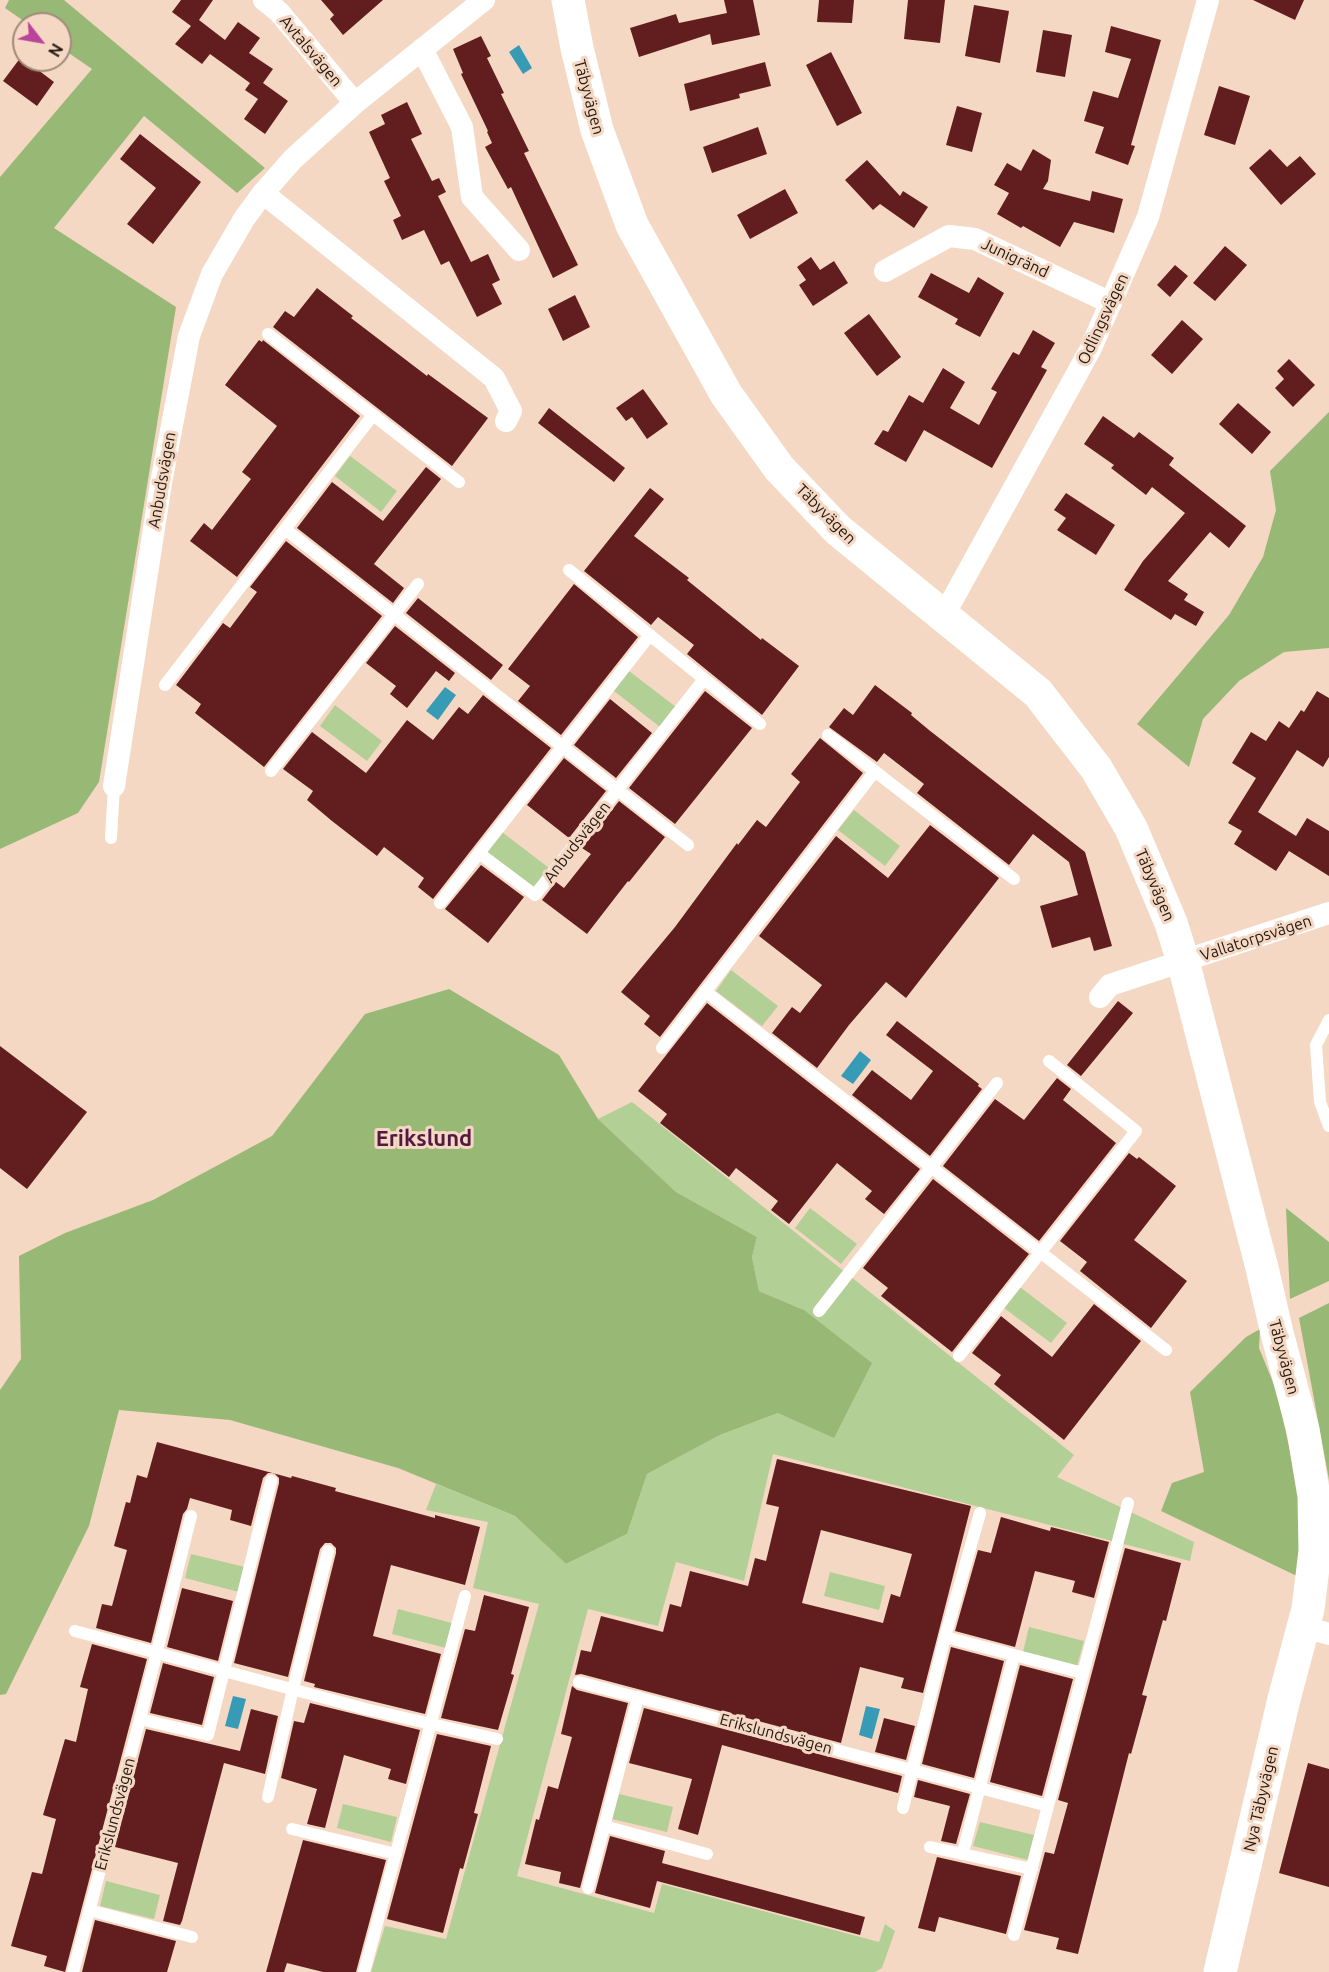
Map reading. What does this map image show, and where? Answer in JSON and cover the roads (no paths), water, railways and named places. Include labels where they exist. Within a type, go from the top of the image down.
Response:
[{"type":"main road","name":"Täbyvägen","points":[[568,0],[597,130],[632,225],[726,394],[779,468],[838,530],[1038,693],[1096,768],[1131,828],[1171,923],[1183,961],[1303,1430],[1314,1496],[1315,1551],[1308,1609],[1316,1630]]},
{"type":"main road","name":"Nya Täbyvägen","points":[[1220,1972],[1284,1699],[1316,1630]]},
{"type":"street","name":"Avtalsvägen","points":[[264,0],[279,12],[355,103]]},
{"type":"street","name":"Anbudsvägen","points":[[114,786],[160,483],[189,336],[212,274],[244,219],[293,159],[355,103],[484,0]]},
{"type":"street","name":"Odlingsvägen","points":[[945,615],[1090,350],[1148,217],[1208,0]]},
{"type":"street","points":[[422,49],[462,128],[472,197],[519,250]]},
{"type":"street","points":[[263,193],[494,378],[511,411],[506,421]]},
{"type":"street","name":"Junigränd","points":[[885,271],[949,236],[975,239],[1111,303]]},
{"type":"street","name":"Vallatorpsvägen","points":[[1183,961],[1329,913]]},
{"type":"street","points":[[1100,997],[1110,985],[1183,961]]},
{"type":"lane","points":[[268,334],[459,482]]},
{"type":"lane","points":[[165,685],[373,415]]},
{"type":"lane","name":"Anbudsvägen","points":[[285,529],[688,846]]},
{"type":"lane","points":[[569,570],[760,724]]},
{"type":"lane","points":[[271,771],[418,584]]},
{"type":"lane","points":[[440,903],[650,635]]},
{"type":"lane","name":"Anbudsvägen","points":[[478,853],[535,895],[704,679]]},
{"type":"lane","points":[[828,735],[1014,879]]},
{"type":"lane","points":[[662,1048],[875,771]]},
{"type":"lane","points":[[111,838],[114,786]]},
{"type":"lane","points":[[705,991],[1166,1350]]},
{"type":"lane","points":[[1329,1020],[1316,1045],[1320,1102],[1329,1126]]},
{"type":"lane","points":[[959,1356],[1136,1131],[1049,1061]]},
{"type":"lane","points":[[819,1311],[997,1083]]},
{"type":"lane","points":[[140,1719],[208,1736],[271,1481]]},
{"type":"lane","points":[[1014,1935],[1128,1503]]},
{"type":"lane","points":[[903,1808],[945,1637],[980,1513]]},
{"type":"lane","name":"Erikslundsvägen","points":[[73,1972],[191,1516]]},
{"type":"lane","points":[[268,1797],[328,1551]]},
{"type":"lane","points":[[364,1972],[465,1596]]},
{"type":"lane","points":[[75,1630],[293,1689],[497,1739]]},
{"type":"lane","points":[[945,1637],[1083,1673]]},
{"type":"lane","points":[[963,1852],[1014,1655]]},
{"type":"lane","name":"Erikslundsvägen","points":[[579,1682],[1048,1806]]},
{"type":"lane","points":[[588,1888],[638,1697]]},
{"type":"lane","points":[[604,1826],[707,1854]]},
{"type":"lane","points":[[292,1829],[396,1854]]},
{"type":"lane","points":[[930,1847],[963,1852],[1032,1869]]},
{"type":"lane","points":[[89,1910],[192,1937]]},
{"type":"water","points":[[519,45],[532,68],[523,74],[509,52]]},
{"type":"water","points":[[445,687],[456,695],[438,720],[426,711]]},
{"type":"water","points":[[860,1051],[871,1060],[853,1084],[841,1076]]},
{"type":"water","points":[[233,1696],[246,1699],[238,1729],[225,1726]]},
{"type":"water","points":[[866,1706],[880,1709],[872,1739],[859,1735]]},
{"type":"district","name":"Erikslund","points":[[424,1139]]}]
